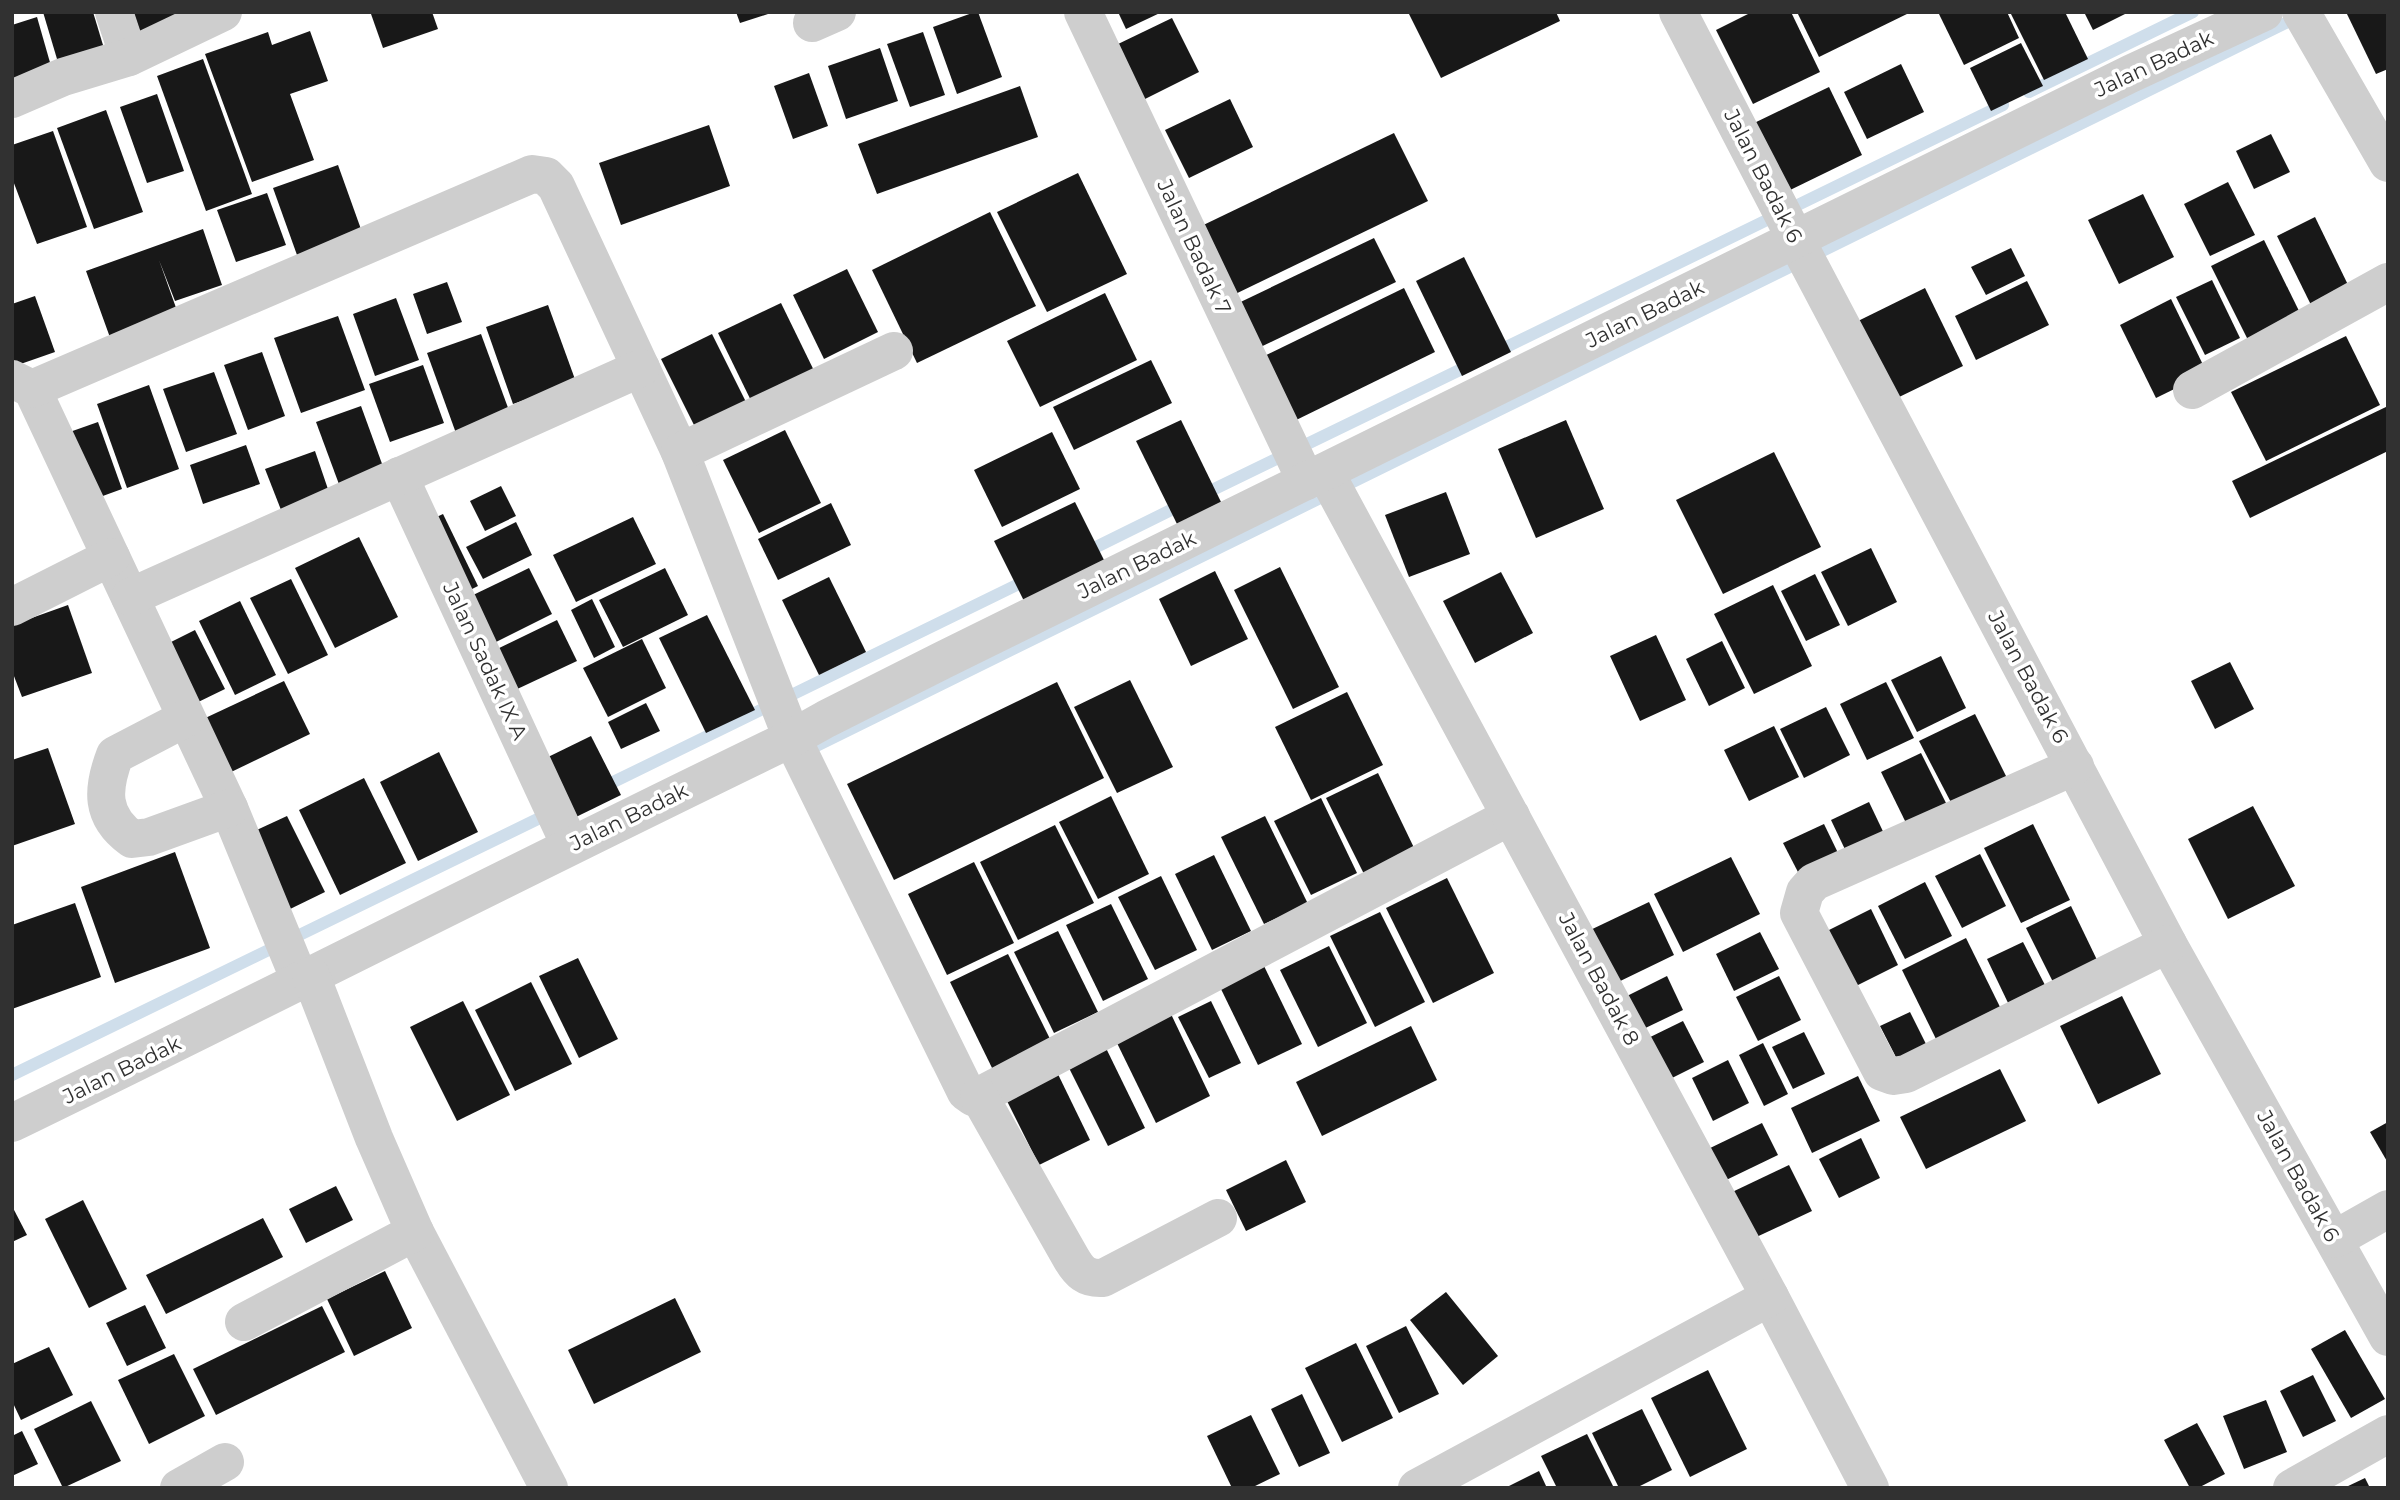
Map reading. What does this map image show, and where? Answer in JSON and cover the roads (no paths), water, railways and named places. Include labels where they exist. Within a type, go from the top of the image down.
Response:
[{"type":"street","points":[[114,12],[130,57]]},
{"type":"street","points":[[12,99],[63,77],[130,57],[223,12]]},
{"type":"street","name":"Jalan Badak 7","points":[[1083,12],[1315,476]]},
{"type":"street","name":"Jalan Badak 6","points":[[1678,12],[2168,944],[2388,1337]]},
{"type":"street","name":"Jalan Badak","points":[[12,1123],[1795,239],[2130,74],[2264,12]]},
{"type":"street","points":[[2301,12],[2388,163]]},
{"type":"street","points":[[549,1488],[415,1232],[229,808],[111,557],[22,384],[532,174],[545,176],[556,186],[680,452],[792,738],[966,1092],[973,1097],[1511,816]]},
{"type":"street","points":[[2192,390],[2388,282]]},
{"type":"street","points":[[680,452],[894,351]]},
{"type":"street","points":[[130,597],[642,368]]},
{"type":"street","name":"Jalan Sadak IX A","points":[[400,476],[570,845]]},
{"type":"street","name":"Jalan Badak 8","points":[[1315,476],[1511,816],[1870,1488]]},
{"type":"street","points":[[12,607],[111,557]]},
{"type":"street","points":[[186,718],[115,755],[107,775],[104,800],[118,829],[132,839],[149,837],[229,808]]},
{"type":"street","points":[[2075,766],[1814,882],[1805,892],[1800,913],[1882,1072],[1893,1076],[1906,1074],[2168,944]]},
{"type":"street","points":[[979,1096],[1070,1258],[1079,1272],[1091,1279],[1103,1278],[1218,1218]]},
{"type":"street","points":[[2334,1239],[2388,1209]]},
{"type":"street","points":[[244,1322],[415,1232]]},
{"type":"street","points":[[1417,1488],[1770,1297]]},
{"type":"street","points":[[2292,1488],[2388,1434]]},
{"type":"street","points":[[179,1488],[225,1462]]},
{"type":"waterway","points":[[2029,92],[2193,12]]},
{"type":"waterway","points":[[810,749],[2298,17]]},
{"type":"waterway","points":[[1494,353],[2003,105]]},
{"type":"waterway","points":[[1202,495],[1472,364]]},
{"type":"waterway","points":[[1082,554],[1185,503]]},
{"type":"waterway","points":[[601,788],[1031,578]]},
{"type":"waterway","points":[[12,1075],[550,813]]}]
